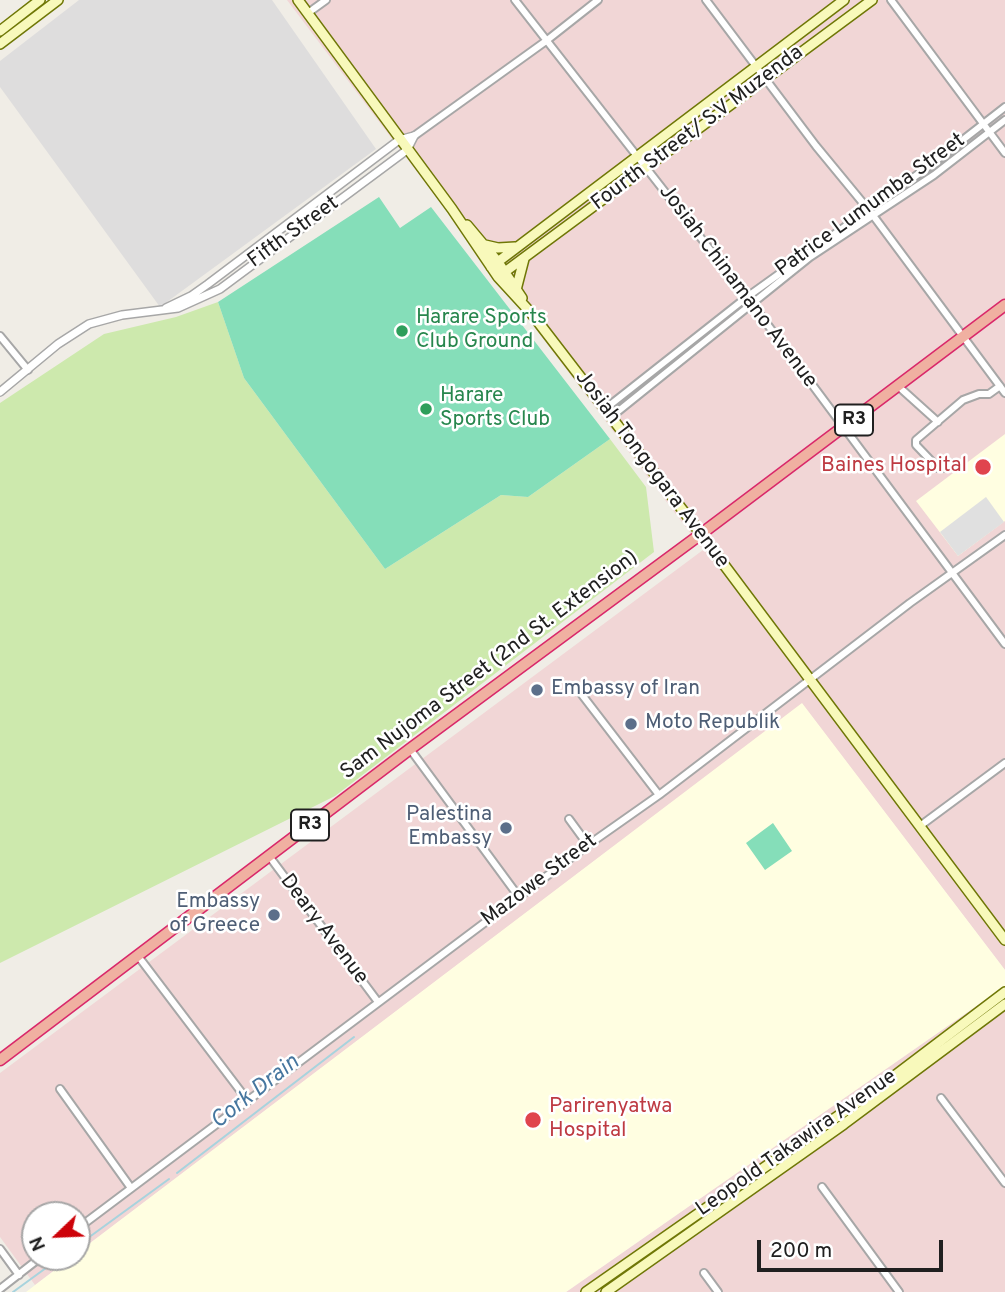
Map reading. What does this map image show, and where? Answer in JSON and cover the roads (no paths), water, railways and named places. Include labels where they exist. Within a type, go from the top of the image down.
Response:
[{"type":"highway","name":"Sam Nujoma Street (2nd St. Extension)","points":[[0,1060],[410,749],[844,428],[1005,305]]},
{"type":"main road","points":[[0,31],[40,0]]},
{"type":"main road","points":[[0,44],[58,0]]},
{"type":"main road","points":[[298,0],[399,140],[532,314]]},
{"type":"main road","points":[[494,264],[844,0]]},
{"type":"main road","name":"Fourth Street/ S.V Muzenda","points":[[502,274],[872,0]]},
{"type":"main road","points":[[452,209],[485,245],[494,264]]},
{"type":"main road","points":[[485,245],[498,248],[517,247]]},
{"type":"main road","points":[[516,290],[524,259]]},
{"type":"main road","name":"Josiah Tongogara Avenue","points":[[502,274],[701,534],[1005,940]]},
{"type":"main road","name":"Leopold Takawira Avenue","points":[[586,1292],[881,1087],[1005,992]]},
{"type":"main road","name":"Leopold Takawira Avenue","points":[[606,1292],[844,1124],[1005,1004]]},
{"type":"street","points":[[308,13],[326,0]]},
{"type":"street","name":"Josiah Chinamano Avenue","points":[[515,0],[749,300],[1005,644]]},
{"type":"street","name":"Fifth Street","points":[[162,310],[208,284],[399,140],[414,136],[598,0]]},
{"type":"street","points":[[706,0],[870,212],[1005,393]]},
{"type":"street","points":[[891,0],[1005,153]]},
{"type":"street","name":"Patrice Lumumba Street","points":[[608,413],[749,300],[870,212],[1005,107]]},
{"type":"street","name":"Patrice Lumumba Street","points":[[870,212],[934,175],[1005,120]]},
{"type":"street","name":"Fifth Street","points":[[0,391],[58,344],[89,324],[122,315],[178,308],[220,289],[407,150],[414,136]]},
{"type":"street","points":[[0,336],[28,370]]},
{"type":"street","points":[[898,386],[938,422]]},
{"type":"street","points":[[951,463],[944,468],[937,468],[916,445],[916,440],[963,400],[979,394],[989,394],[1000,386]]},
{"type":"street","name":"Mazowe Street","points":[[91,1218],[377,1002],[659,795],[910,603],[1005,535]]},
{"type":"street","points":[[576,687],[659,795]]},
{"type":"street","points":[[410,749],[519,897]]},
{"type":"street","points":[[920,826],[1005,763]]},
{"type":"street","points":[[569,820],[588,845]]},
{"type":"street","name":"Deary Avenue","points":[[269,856],[377,1002]]},
{"type":"street","points":[[138,956],[248,1101]]},
{"type":"street","points":[[60,1088],[131,1188]]},
{"type":"street","points":[[940,1098],[1005,1183]]},
{"type":"street","points":[[822,1186],[899,1292]]},
{"type":"street","points":[[0,1249],[19,1275]]},
{"type":"street","points":[[0,1289],[24,1271]]},
{"type":"street","points":[[704,1273],[718,1292]]},
{"type":"waterway","name":"Cork Drain","points":[[177,1173],[354,1037]]},
{"type":"waterway","name":"Cork Drain","points":[[91,1236],[169,1179]]},
{"type":"waterway","name":"Cork Drain","points":[[13,1292],[42,1271]]},
{"type":"place","name":"Harare Sports Club Ground","points":[[402,331]]},
{"type":"place","name":"Harare Sports Club","points":[[426,409]]},
{"type":"place","name":"Baines Hospital","points":[[983,467]]},
{"type":"place","name":"Embassy of Iran","points":[[537,690]]},
{"type":"place","name":"Moto Republik","points":[[631,724]]},
{"type":"place","name":"Palestina Embassy","points":[[506,828]]},
{"type":"place","name":"Embassy of Greece","points":[[274,915]]},
{"type":"place","name":"Parirenyatwa Hospital","points":[[533,1120]]}]
